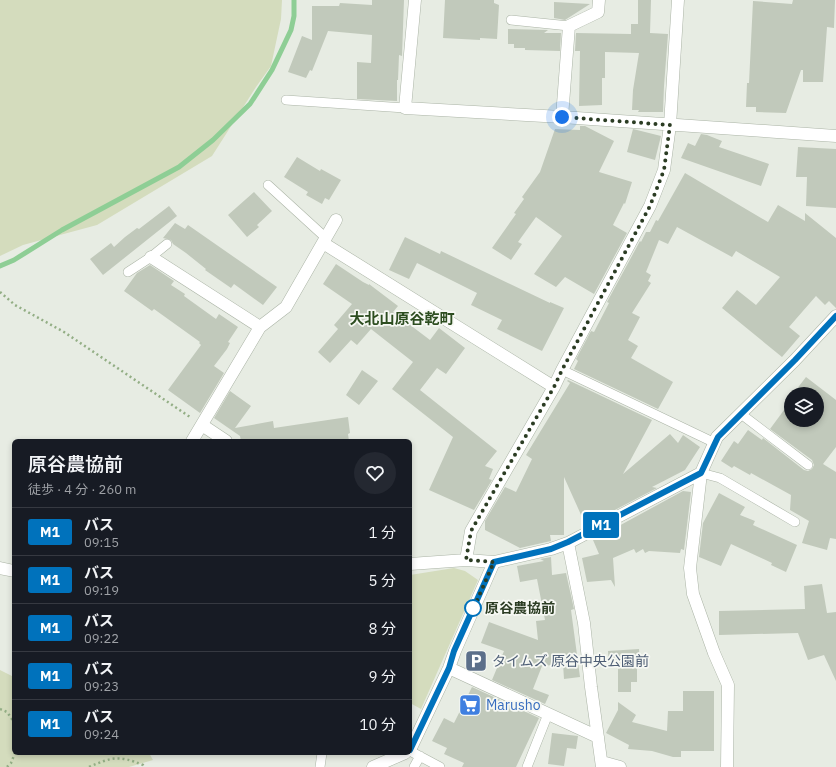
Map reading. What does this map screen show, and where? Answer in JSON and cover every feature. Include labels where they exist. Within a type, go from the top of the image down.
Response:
[{"type":"street","points":[[415,0],[405,108],[836,136]]},
{"type":"street","points":[[562,117],[569,26],[598,12],[599,0]]},
{"type":"street","points":[[466,560],[471,531],[554,387],[650,206],[664,170],[670,125],[678,0]]},
{"type":"street","points":[[193,439],[260,327],[286,307],[336,220]]},
{"type":"street","points":[[324,241],[554,387]]},
{"type":"street","points":[[151,257],[260,327]]},
{"type":"street","points":[[727,767],[728,685],[714,653],[693,594],[690,568],[701,473],[718,437],[795,360],[836,316]]},
{"type":"street","points":[[202,425],[223,439]]},
{"type":"street","points":[[412,564],[466,560],[494,562],[551,549],[568,542],[701,473]]},
{"type":"street","points":[[568,542],[584,623],[602,764],[620,767]]},
{"type":"street","points":[[413,752],[449,668],[454,651],[494,562]]},
{"type":"street","points":[[0,568],[12,571]]},
{"type":"street","points":[[449,668],[598,737]]},
{"type":"street","points":[[378,766],[401,755]]},
{"type":"lane","points":[[511,20],[569,26]]},
{"type":"lane","points":[[286,100],[405,108]]},
{"type":"lane","points":[[268,185],[324,241]]},
{"type":"lane","points":[[128,272],[151,257],[167,244]]},
{"type":"lane","points":[[562,370],[715,443]]},
{"type":"lane","points":[[741,414],[808,464]]},
{"type":"lane","points":[[701,473],[720,478],[795,522]]},
{"type":"lane","points":[[527,767],[548,714]]},
{"type":"lane","points":[[413,752],[414,767]]},
{"type":"lane","points":[[413,752],[440,767]]},
{"type":"lane","points":[[320,767],[322,755]]},
{"type":"path","points":[[0,292],[15,305],[64,332],[202,425]]},
{"type":"path","points":[[0,709],[7,712],[12,719]]},
{"type":"path","points":[[7,767],[11,763],[14,755]]},
{"type":"path","points":[[88,767],[109,759],[128,759],[143,765],[144,767]]},
{"type":"green space","points":[[0,0],[282,0],[281,19],[271,66],[212,156],[97,225],[23,245],[0,256]]},
{"type":"green space","points":[[454,568],[465,571],[478,580],[421,709],[412,704],[412,575]]},
{"type":"green space","points":[[0,670],[12,676],[12,755],[150,755],[153,760],[129,767],[0,767]]},
{"type":"building","points":[[372,0],[404,0],[402,56],[399,55],[397,101],[357,99],[357,62],[371,63],[372,35],[328,31],[312,71],[310,70],[306,78],[288,72],[302,36],[312,40],[312,6],[339,6],[340,3],[372,5]]},
{"type":"building","points":[[445,0],[494,0],[494,3],[499,5],[497,39],[480,38],[480,40],[443,38]]},
{"type":"building","points":[[638,0],[651,0],[650,33],[668,34],[663,112],[638,112],[639,110],[632,110],[633,90],[639,53],[605,52],[605,78],[602,78],[602,105],[579,106],[580,51],[575,51],[576,33],[631,34],[631,24],[638,24]]},
{"type":"building","points":[[793,0],[835,0],[834,28],[827,27],[823,82],[803,82],[803,70],[801,70],[786,113],[756,112],[756,107],[746,107],[747,83],[749,83],[753,1],[792,4]]},
{"type":"building","points":[[554,2],[590,4],[565,20],[554,18]]},
{"type":"building","points":[[508,29],[548,30],[544,33],[561,33],[560,51],[525,50],[525,48],[514,48],[514,44],[508,44]]},
{"type":"building","points":[[580,126],[585,126],[614,141],[599,172],[632,182],[625,204],[624,203],[613,225],[627,233],[594,294],[565,277],[556,287],[534,274],[562,236],[536,217],[518,242],[522,244],[511,260],[492,248],[516,214],[514,213],[524,199],[522,197],[540,172],[555,129],[580,130]]},
{"type":"building","points":[[633,129],[661,136],[655,160],[627,152]]},
{"type":"building","points":[[701,134],[722,141],[719,147],[769,164],[761,186],[681,158],[688,143],[695,146]]},
{"type":"building","points":[[798,147],[836,149],[836,208],[806,206],[807,177],[796,177]]},
{"type":"building","points":[[297,157],[320,171],[321,169],[341,180],[329,200],[325,198],[322,204],[306,195],[308,192],[284,177]]},
{"type":"building","points":[[685,173],[768,222],[778,205],[805,221],[805,213],[836,238],[836,308],[829,301],[825,305],[816,296],[789,327],[800,336],[782,357],[722,308],[737,290],[756,305],[780,277],[736,251],[732,257],[677,227],[668,244],[659,240],[646,272],[651,275],[648,281],[651,283],[632,313],[640,317],[628,340],[638,346],[631,358],[673,382],[658,409],[574,369],[578,361],[576,359],[591,331],[594,332],[609,303],[607,302],[640,241],[641,242],[646,232],[650,232],[656,220],[658,221]]},
{"type":"building","points":[[254,192],[272,211],[257,225],[259,227],[247,237],[228,215]]},
{"type":"building","points":[[169,206],[177,216],[103,275],[90,259],[111,243],[114,247],[137,228],[139,229]]},
{"type":"building","points":[[175,223],[185,229],[188,225],[277,287],[263,305],[234,284],[231,288],[205,270],[206,269],[173,244],[171,240],[163,238]]},
{"type":"building","points":[[405,237],[440,254],[441,251],[550,303],[564,308],[542,351],[497,329],[502,320],[471,305],[477,293],[417,263],[409,279],[389,270]]},
{"type":"building","points":[[336,264],[363,282],[369,284],[398,306],[393,312],[430,340],[439,328],[465,348],[446,374],[437,368],[420,390],[497,451],[485,466],[493,469],[489,479],[492,480],[474,510],[429,490],[453,437],[392,389],[413,362],[371,329],[357,345],[351,340],[330,363],[318,352],[338,329],[334,325],[352,304],[323,284]]},
{"type":"building","points":[[150,265],[174,281],[171,285],[185,294],[184,296],[216,319],[219,314],[238,327],[228,342],[230,343],[227,349],[214,366],[224,373],[200,413],[168,390],[201,345],[199,343],[200,342],[154,309],[152,311],[124,291],[137,273]]},
{"type":"building","points":[[362,370],[378,381],[359,405],[346,395]]},
{"type":"building","points":[[806,377],[819,387],[798,387]]},
{"type":"building","points":[[568,380],[652,420],[623,474],[670,434],[678,443],[683,435],[700,447],[685,470],[652,487],[657,488],[590,523],[587,517],[582,517],[564,477],[564,535],[550,535],[551,541],[520,548],[485,530],[485,521],[505,487],[516,492],[532,459],[526,455],[570,383],[567,381]]},
{"type":"building","points":[[230,391],[251,406],[235,428],[273,421],[274,428],[348,417],[350,433],[348,434],[349,439],[241,439],[240,436],[214,418]]},
{"type":"building","points":[[824,391],[836,400],[836,447],[823,464],[836,472],[836,539],[830,538],[827,550],[802,543],[809,521],[790,510],[791,495],[751,473],[750,475],[734,466],[732,468],[721,461],[734,441],[738,444],[748,430],[762,440],[763,438],[804,470],[808,471],[812,469],[814,465],[812,460],[770,429],[784,410],[784,427],[824,427]]},
{"type":"building","points":[[683,491],[691,492],[684,550],[681,549],[680,553],[649,551],[645,553],[643,549],[636,553],[634,549],[613,558],[615,587],[611,580],[587,582],[582,558],[599,554],[593,540]]},
{"type":"building","points":[[719,493],[745,507],[740,515],[755,521],[753,525],[797,545],[786,572],[771,565],[772,563],[731,544],[721,566],[699,557],[703,523]]},
{"type":"building","points":[[551,557],[552,575],[566,573],[574,609],[571,610],[580,677],[564,679],[563,664],[542,666],[533,689],[549,695],[545,704],[492,680],[504,651],[481,643],[489,622],[538,640],[536,621],[545,620],[537,579],[520,582],[517,566],[544,561],[540,559]]},
{"type":"building","points":[[822,584],[827,613],[836,612],[836,681],[824,655],[808,660],[798,633],[719,635],[719,611],[805,609],[804,586]]},
{"type":"building","points":[[639,649],[640,665],[637,665],[637,682],[631,682],[631,692],[618,692],[618,666],[609,666],[608,651]]},
{"type":"building","points":[[472,687],[539,718],[516,767],[462,767],[464,763],[444,754],[447,748],[432,741],[444,718],[454,723]]},
{"type":"building","points":[[683,691],[714,691],[714,751],[681,751],[681,757],[673,757],[652,751],[628,749],[629,745],[606,733],[618,710],[618,702],[636,715],[632,722],[667,731],[668,711],[683,711]]},
{"type":"building","points":[[552,733],[578,736],[576,749],[567,748],[564,766],[548,764]]},
{"type":"waterway","points":[[0,266],[14,260],[62,230],[179,167],[213,140],[250,104],[272,70],[291,30],[294,16],[294,0]]},
{"type":"bus line","name":"M1","points":[[412,746],[449,668],[454,651],[494,562],[551,549],[568,542],[701,473],[718,437],[795,360],[836,316]]},
{"type":"place","name":"原谷農協前","points":[[473,608]]},
{"type":"place","name":"タイムズ 原谷中央公園前","points":[[476,661]]},
{"type":"place","name":"Marusho","points":[[470,705]]},
{"type":"district","name":"大北山原谷乾町","points":[[402,318]]},
{"type":"route","points":[[473,608],[471,614],[494,562],[466,560],[471,531],[554,387],[650,206],[664,170],[670,125],[562,117]]}]
